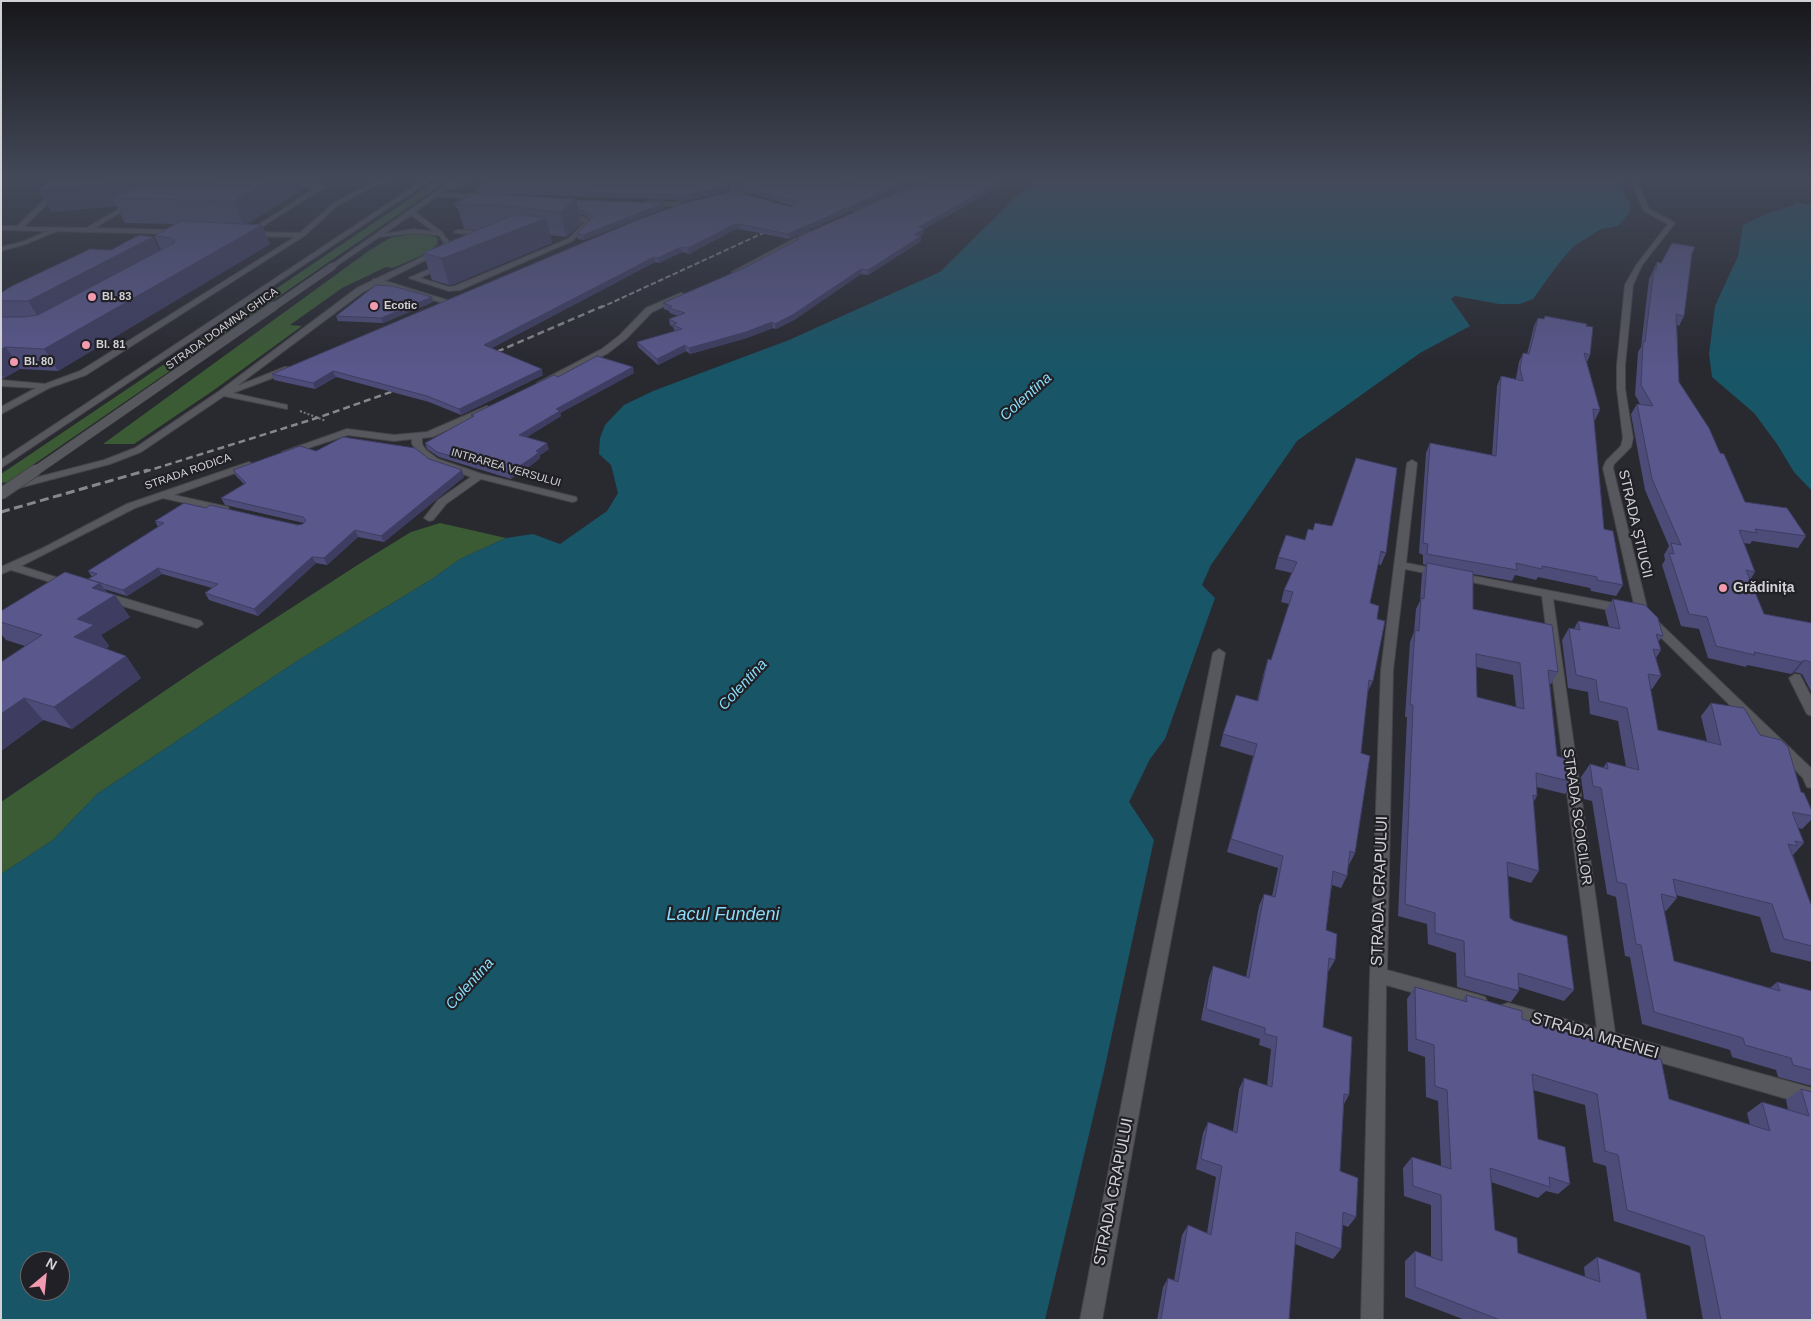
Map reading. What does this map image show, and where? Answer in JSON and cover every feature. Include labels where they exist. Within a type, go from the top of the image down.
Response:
[{"type":"street","points":[[1,249],[25,243]]},
{"type":"street","points":[[1,411],[46,386],[83,373],[290,243]]},
{"type":"street","name":"STRADA DOAMNA GHICA","points":[[1,466],[334,243]]},
{"type":"street","name":"STRADA DOAMNA GHICA","points":[[1,494],[366,243]]},
{"type":"street","points":[[1,490],[122,458],[138,450],[221,394],[360,290],[393,272],[441,250],[447,243]]},
{"type":"street","points":[[393,272],[454,289],[572,243]]},
{"type":"street","points":[[437,305],[573,243]]},
{"type":"street","points":[[730,275],[791,243]]},
{"type":"street","name":"STRADA ȘTIUCII","points":[[1642,613],[1608,468],[1609,463],[1626,448],[1628,438],[1621,388],[1621,365],[1629,285],[1640,265],[1657,243]]},
{"type":"street","points":[[413,278],[454,261]]},
{"type":"street","points":[[376,281],[446,301]]},
{"type":"street","points":[[535,386],[605,351],[623,337],[648,310],[690,292]]},
{"type":"street","points":[[221,394],[250,385],[294,366]]},
{"type":"street","points":[[1,383],[46,386]]},
{"type":"street","points":[[221,394],[284,407]]},
{"type":"street","name":"STRADA RODICA","points":[[7,569],[120,511],[268,458],[347,432],[394,438],[417,437],[444,429],[492,407]]},
{"type":"street","name":"INTRAREA VERSULUI","points":[[417,437],[417,444],[426,455],[435,461],[479,476],[572,499]]},
{"type":"street","name":"STRADA CRAPULUI","points":[[1372,1320],[1378,974],[1387,670],[1412,464]]},
{"type":"street","points":[[429,518],[452,493],[479,476]]},
{"type":"street","points":[[162,495],[237,512]]},
{"type":"street","points":[[1400,565],[1642,613],[1811,777]]},
{"type":"street","points":[[7,569],[74,587]]},
{"type":"street","points":[[92,592],[197,624]]},
{"type":"street","name":"STRADA SCOICILOR","points":[[1547,594],[1607,1040]]},
{"type":"street","name":"STRADA CRAPULUI","points":[[1091,1320],[1143,1039],[1219,653]]},
{"type":"street","points":[[1795,678],[1812,712]]},
{"type":"street","name":"STRADA MRENEI","points":[[1378,974],[1812,1097]]},
{"type":"path","points":[[284,407],[320,417],[347,432]]},
{"type":"green space","points":[[344,243],[357,243],[8,482],[1,483],[1,474]]},
{"type":"green space","points":[[382,243],[437,243],[427,253],[393,268],[386,267],[342,288],[290,325],[302,326],[214,390],[134,444],[103,444]]},
{"type":"green space","points":[[440,523],[506,538],[460,559],[432,579],[297,661],[97,794],[53,840],[1,874],[1,802],[197,669],[359,564],[411,532]]},
{"type":"water","name":"Lacul Fundeni","points":[[970,243],[1579,243],[1559,263],[1533,299],[1520,304],[1499,304],[1455,296],[1451,299],[1470,326],[1420,353],[1297,441],[1211,565],[1202,585],[1215,598],[1165,739],[1150,759],[1129,802],[1154,840],[1104,1071],[1045,1320],[1,1320],[1,874],[53,840],[97,794],[297,661],[432,579],[460,559],[506,538],[533,534],[560,544],[607,511],[618,493],[611,465],[599,454],[600,438],[605,425],[624,405],[653,391],[789,340],[940,272]]},
{"type":"water","points":[[1740,243],[1812,243],[1812,491],[1794,472],[1777,444],[1754,413],[1712,377],[1709,354],[1715,306],[1738,256]]},
{"type":"building","points":[[125,243],[142,243],[28,301],[1,301],[1,293],[10,287],[90,249],[111,250]]},
{"type":"building","points":[[174,243],[231,243],[44,349],[6,347],[1,349],[1,317],[38,315]]},
{"type":"building","points":[[448,243],[483,243],[441,258],[423,253]]},
{"type":"building","points":[[583,243],[698,243],[688,248],[681,247],[658,258],[654,257],[484,345],[542,369],[459,409],[427,396],[333,371],[313,383],[272,374]]},
{"type":"building","points":[[792,243],[911,243],[868,270],[861,269],[794,314],[775,324],[772,322],[746,332],[689,348],[685,345],[657,359],[637,342],[682,329],[673,325],[677,323],[669,319],[685,313],[669,308],[672,306],[663,303],[744,268]]},
{"type":"building","points":[[1672,243],[1695,247],[1692,253],[1684,316],[1676,314],[1679,382],[1709,428],[1720,453],[1724,454],[1745,502],[1787,508],[1806,536],[1755,529],[1757,533],[1739,530],[1755,572],[1746,570],[1764,614],[1812,623],[1812,663],[1805,660],[1801,662],[1754,652],[1755,655],[1716,646],[1707,617],[1689,614],[1669,553],[1674,554],[1671,543],[1681,545],[1652,479],[1637,404],[1653,406],[1641,385],[1643,342],[1645,342],[1654,269],[1656,270],[1657,262],[1661,263]]},
{"type":"building","points":[[376,285],[392,286],[432,297],[381,318],[336,316]]},
{"type":"building","points":[[1545,316],[1587,324],[1586,326],[1593,327],[1590,355],[1584,353],[1600,410],[1593,409],[1604,529],[1613,531],[1623,585],[1597,580],[1597,577],[1542,566],[1542,569],[1516,563],[1517,570],[1427,554],[1428,544],[1423,543],[1430,443],[1496,456],[1501,376],[1523,381],[1520,368],[1523,353],[1529,354],[1538,318],[1544,319]]},
{"type":"building","points":[[597,356],[633,367],[556,409],[560,411],[519,435],[547,443],[536,451],[539,452],[533,457],[509,473],[437,452],[425,443],[474,416],[471,415],[554,375],[558,377]]},
{"type":"building","points":[[343,437],[415,448],[429,459],[462,470],[381,536],[355,530],[324,558],[312,557],[254,609],[205,593],[218,584],[158,568],[123,590],[88,579],[97,574],[88,571],[164,523],[155,521],[184,503],[206,508],[210,505],[298,525],[303,524],[306,520],[303,517],[221,498],[246,483],[233,470],[300,446],[316,451]]},
{"type":"building","points":[[1356,458],[1397,468],[1386,553],[1381,551],[1370,603],[1379,606],[1377,619],[1385,621],[1373,681],[1369,680],[1361,753],[1370,756],[1355,853],[1350,851],[1347,876],[1333,871],[1326,930],[1337,934],[1335,960],[1329,958],[1323,1027],[1352,1037],[1349,1095],[1344,1094],[1340,1171],[1358,1178],[1356,1217],[1343,1212],[1341,1249],[1296,1232],[1289,1320],[1161,1320],[1168,1278],[1178,1282],[1188,1225],[1211,1235],[1222,1166],[1201,1159],[1208,1122],[1237,1133],[1244,1078],[1272,1087],[1277,1037],[1265,1034],[1265,1028],[1206,1009],[1213,966],[1249,978],[1264,894],[1275,897],[1283,856],[1231,839],[1257,744],[1223,734],[1236,695],[1258,701],[1268,659],[1271,660],[1293,592],[1284,590],[1297,562],[1278,557],[1286,535],[1305,540],[1308,529],[1313,530],[1315,523],[1332,526]]},
{"type":"building","points":[[1427,563],[1473,572],[1473,609],[1552,625],[1558,672],[1548,670],[1557,756],[1570,760],[1573,782],[1536,773],[1537,796],[1533,795],[1539,871],[1507,862],[1510,918],[1514,921],[1567,936],[1574,990],[1518,973],[1519,991],[1465,976],[1464,941],[1435,933],[1435,913],[1405,904],[1413,705],[1410,705],[1415,630],[1419,631],[1421,598],[1424,599]],"holes":[[[1476,654],[1520,663],[1524,709],[1477,697]]]},
{"type":"building","points":[[65,572],[100,583],[92,588],[115,595],[77,619],[94,625],[74,637],[126,656],[54,707],[24,698],[1,714],[1,662],[42,635],[1,622],[1,611]]},
{"type":"building","points":[[1613,599],[1645,605],[1658,618],[1663,636],[1656,634],[1661,650],[1653,649],[1661,676],[1648,674],[1658,730],[1721,745],[1711,703],[1744,708],[1760,735],[1781,740],[1788,747],[1801,792],[1804,793],[1812,811],[1812,816],[1792,812],[1804,843],[1795,841],[1797,846],[1788,844],[1812,907],[1812,946],[1784,939],[1772,904],[1673,879],[1677,898],[1661,894],[1674,961],[1780,991],[1777,982],[1812,991],[1812,1070],[1793,1065],[1791,1058],[1745,1045],[1743,1038],[1654,1012],[1641,945],[1636,944],[1626,884],[1617,882],[1601,788],[1593,786],[1590,764],[1608,769],[1607,762],[1639,770],[1627,708],[1599,701],[1596,680],[1576,675],[1569,628],[1580,630],[1578,621],[1620,629]]},
{"type":"building","points":[[1415,987],[1467,1002],[1466,995],[1522,1011],[1522,1019],[1661,1059],[1669,1099],[1770,1131],[1762,1102],[1809,1116],[1801,1089],[1812,1092],[1812,1320],[1721,1320],[1704,1236],[1627,1210],[1618,1155],[1605,1151],[1597,1094],[1532,1074],[1538,1139],[1565,1147],[1570,1184],[1549,1177],[1550,1187],[1490,1168],[1495,1230],[1517,1238],[1518,1253],[1600,1282],[1597,1257],[1640,1273],[1647,1320],[1500,1320],[1415,1287],[1415,1251],[1442,1261],[1441,1195],[1413,1186],[1412,1157],[1451,1169],[1447,1090],[1435,1086],[1434,1045],[1416,1039]]},
{"type":"railway","points":[[600,308],[742,243]]},
{"type":"railway","points":[[487,356],[603,306]]},
{"type":"railway","points":[[144,472],[320,417],[405,387]]},
{"type":"railway","points":[[1,512],[148,470]]},
{"type":"place","name":"Bl. 83","points":[[92,297]]},
{"type":"place","name":"Ecotic","points":[[374,306]]},
{"type":"place","name":"Bl. 81","points":[[86,345]]},
{"type":"place","name":"Bl. 80","points":[[14,362]]},
{"type":"place","name":"Grădinița","points":[[1723,588]]},
{"type":"water label","name":"Colentina","points":[[1026,397]]},
{"type":"water label","name":"Colentina","points":[[743,685]]},
{"type":"water label","name":"Colentina","points":[[470,984]]}]
